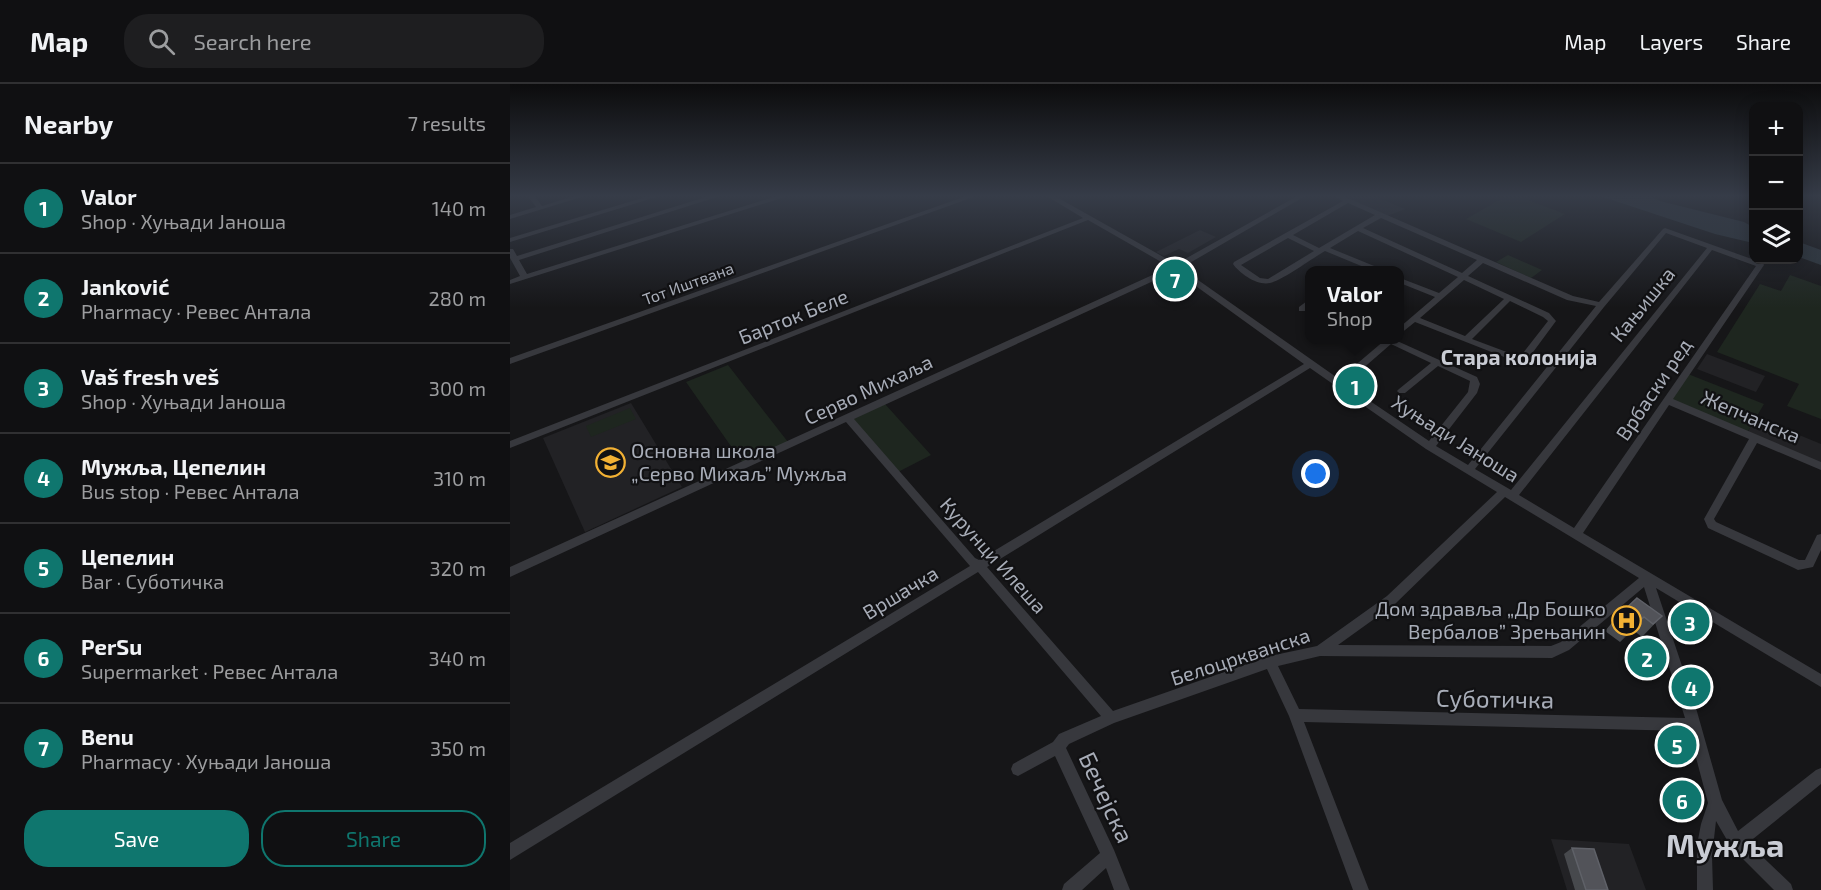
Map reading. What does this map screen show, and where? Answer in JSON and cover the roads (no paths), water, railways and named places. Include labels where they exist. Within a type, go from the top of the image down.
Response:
[{"type":"street","points":[[510,240],[535,233]]},
{"type":"street","points":[[515,259],[596,233]]},
{"type":"street","points":[[510,282],[669,233]]},
{"type":"street","name":"Тот Иштвана","points":[[510,361],[870,233]]},
{"type":"street","name":"Барток Беле","points":[[510,445],[1051,233]]},
{"type":"street","name":"Хуњади Јаноша","points":[[1114,233],[1175,267],[1430,447],[1821,681]]},
{"type":"street","name":"Серво Михаља","points":[[510,572],[1175,267],[1237,233]]},
{"type":"street","points":[[1293,233],[1237,264],[1259,280],[1267,281],[1350,233]]},
{"type":"street","points":[[1368,233],[1461,278],[1546,315],[1552,321],[1522,361],[1414,319]]},
{"type":"street","points":[[1420,233],[1570,298],[1601,305]]},
{"type":"street","points":[[1469,470],[1601,305],[1663,233]]},
{"type":"street","points":[[1672,233],[1711,247]]},
{"type":"street","points":[[1287,236],[1364,266]]},
{"type":"street","name":"Врбаски ред","points":[[1576,534],[1760,265],[1711,247]]},
{"type":"street","name":"Кањишка","points":[[1508,493],[1711,247]]},
{"type":"street","points":[[510,251],[525,278]]},
{"type":"street","points":[[1404,328],[1482,260]]},
{"type":"street","points":[[1404,282],[1440,296]]},
{"type":"street","points":[[1467,339],[1509,298]]},
{"type":"street","points":[[1339,384],[1384,344]]},
{"type":"street","points":[[1398,344],[1474,379],[1472,393],[1430,447]]},
{"type":"street","points":[[1402,391],[1438,362]]},
{"type":"street","name":"Вршачка","points":[[510,852],[1310,364]]},
{"type":"street","name":"Жепчанска","points":[[1667,400],[1821,465]]},
{"type":"street","name":"Курунци Илеша","points":[[848,418],[1111,718]]},
{"type":"street","points":[[1755,438],[1709,519],[1711,523],[1720,530],[1798,566],[1809,564],[1821,538]]},
{"type":"street","name":"Белоцркванска","points":[[1111,718],[1270,662],[1320,651],[1391,600],[1508,493]]},
{"type":"street","points":[[1320,651],[1552,652],[1565,646],[1647,578],[1694,725],[1715,803],[1736,842],[1785,890]]},
{"type":"street","points":[[1270,662],[1295,715],[1361,890]]},
{"type":"street","name":"Суботичка","points":[[1295,715],[1694,725]]},
{"type":"street","name":"Бечејска","points":[[1111,718],[1064,739],[1058,747],[1109,855],[1122,890]]},
{"type":"street","points":[[1018,769],[1058,747]]},
{"type":"street","points":[[1736,842],[1821,775]]},
{"type":"street","points":[[1705,890],[1703,858],[1707,820],[1715,803]]},
{"type":"street","points":[[1070,890],[1109,855]]},
{"type":"place","name":"Benu","points":[[1175,279]]},
{"type":"place","name":"Valor","points":[[1355,386]]},
{"type":"place","name":"Основна школа „Серво Михаљ” Мужља","points":[[610,462]]},
{"type":"place","name":"Дом здравља „Др Бошко Вербалов” Зрењанин","points":[[1627,620]]},
{"type":"place","name":"Vaš fresh veš","points":[[1690,622]]},
{"type":"place","name":"Janković","points":[[1647,658]]},
{"type":"place","name":"Мужља, Цепелин","points":[[1691,687]]},
{"type":"place","name":"Цепелин","points":[[1677,745]]},
{"type":"place","name":"PerSu","points":[[1682,800]]},
{"type":"district","name":"Стара колонија","points":[[1519,356]]},
{"type":"district","name":"Мужља","points":[[1725,844]]}]
